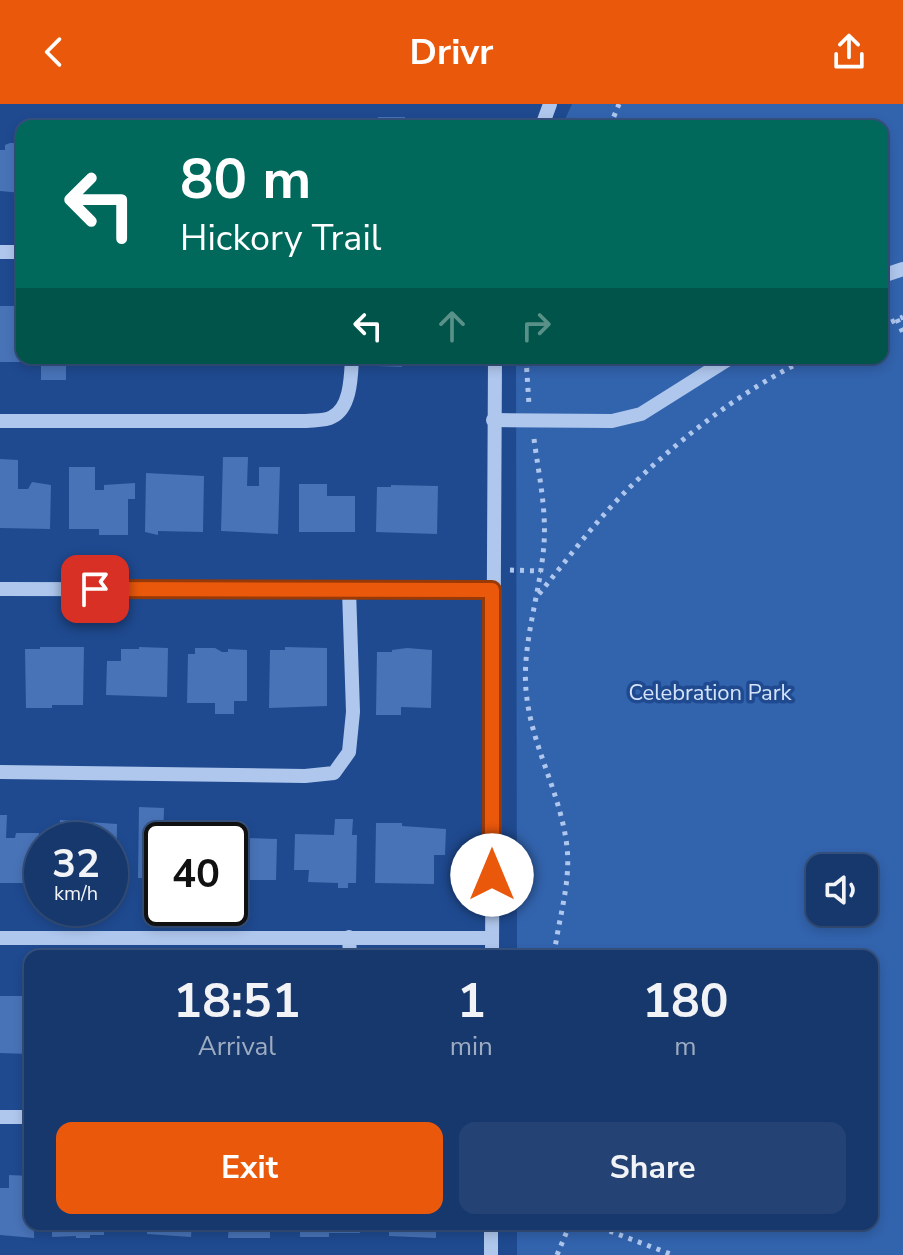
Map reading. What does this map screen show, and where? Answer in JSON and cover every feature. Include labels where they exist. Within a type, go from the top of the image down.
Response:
[{"type":"street","points":[[0,421],[306,421],[333,417],[344,405],[349,392],[351,364]]},
{"type":"street","points":[[492,950],[495,364]]},
{"type":"street","points":[[493,420],[612,421],[641,414],[720,364]]},
{"type":"street","points":[[0,589],[492,590]]},
{"type":"street","points":[[0,772],[305,776],[334,773],[349,752],[353,712],[349,590]]},
{"type":"street","points":[[349,937],[350,950]]},
{"type":"street","points":[[0,938],[492,938]]},
{"type":"street","points":[[0,1117],[24,1117]]},
{"type":"street","points":[[491,1230],[491,1255]]},
{"type":"path","points":[[900,318],[903,333]]},
{"type":"path","points":[[526,364],[526,384],[544,508],[541,571],[525,665],[527,700],[559,807],[567,850],[565,896],[555,950]]},
{"type":"path","points":[[536,598],[622,496],[680,442],[761,385],[798,364]]},
{"type":"path","points":[[492,570],[541,571]]},
{"type":"path","points":[[557,1255],[567,1230]]},
{"type":"path","points":[[607,1230],[673,1255]]},
{"type":"green space","name":"Celebration Park","points":[[572,104],[903,104],[903,1255],[517,1255],[517,1230],[878,1230],[878,950],[517,950],[516,364],[888,364],[888,120],[565,120]]},
{"type":"building","points":[[378,117],[405,117],[405,120],[378,120]]},
{"type":"building","points":[[16,143],[16,192],[0,191],[0,150],[5,150],[5,145]]},
{"type":"building","points":[[0,306],[16,306],[16,362],[0,362]]},
{"type":"building","points":[[41,364],[66,364],[66,380],[41,380]]},
{"type":"building","points":[[376,364],[402,364],[402,367]]},
{"type":"building","points":[[223,457],[248,457],[247,486],[259,486],[259,467],[280,467],[278,534],[221,531]]},
{"type":"building","points":[[0,459],[18,460],[18,489],[28,489],[32,482],[51,485],[50,529],[0,528]]},
{"type":"building","points":[[69,467],[95,467],[95,490],[104,490],[104,485],[135,483],[135,499],[128,499],[128,535],[99,535],[99,529],[69,529]]},
{"type":"building","points":[[146,473],[204,476],[203,532],[158,531],[158,535],[145,532]]},
{"type":"building","points":[[299,484],[327,484],[327,496],[355,496],[355,532],[299,532]]},
{"type":"building","points":[[438,486],[437,534],[376,532],[377,487]]},
{"type":"building","points":[[84,647],[83,705],[26,708],[25,649]]},
{"type":"building","points":[[285,647],[327,648],[327,706],[269,708],[270,650],[285,650]]},
{"type":"building","points":[[168,648],[167,697],[106,695],[107,661],[121,661],[121,649]]},
{"type":"building","points":[[195,648],[215,648],[222,652],[228,652],[228,649],[247,650],[247,701],[234,701],[234,714],[215,714],[215,703],[187,703],[188,654],[195,654]]},
{"type":"building","points":[[407,648],[432,650],[431,708],[401,707],[401,715],[376,715],[377,652]]},
{"type":"building","points":[[139,807],[164,808],[164,822],[144,822],[144,878],[138,878]]},
{"type":"building","points":[[0,815],[7,815],[6,838],[15,838],[16,833],[24,833],[24,883],[0,883]]},
{"type":"building","points":[[335,819],[353,819],[352,835],[357,835],[356,883],[348,883],[348,888],[338,888],[338,883],[308,882],[309,870],[294,870],[295,834],[334,835]]},
{"type":"building","points":[[376,823],[446,829],[445,855],[434,855],[434,884],[375,883]]},
{"type":"building","points":[[248,838],[277,839],[276,880],[250,880],[250,883]]},
{"type":"building","points":[[0,996],[24,996],[24,1054],[0,1053]]},
{"type":"building","points":[[9,1175],[24,1176],[24,1230],[34,1230],[34,1238],[0,1235],[0,1188],[9,1188]]},
{"type":"building","points":[[52,1230],[104,1230],[104,1235],[90,1235],[90,1238],[52,1237]]},
{"type":"building","points":[[134,1230],[192,1230],[191,1237]]},
{"type":"building","points":[[229,1230],[270,1230],[270,1238],[228,1238]]},
{"type":"building","points":[[300,1230],[360,1230],[360,1233],[329,1233],[329,1237],[300,1237]]},
{"type":"building","points":[[389,1230],[436,1230],[436,1238],[389,1236]]},
{"type":"route","points":[[95,589],[492,590],[492,875]]}]
